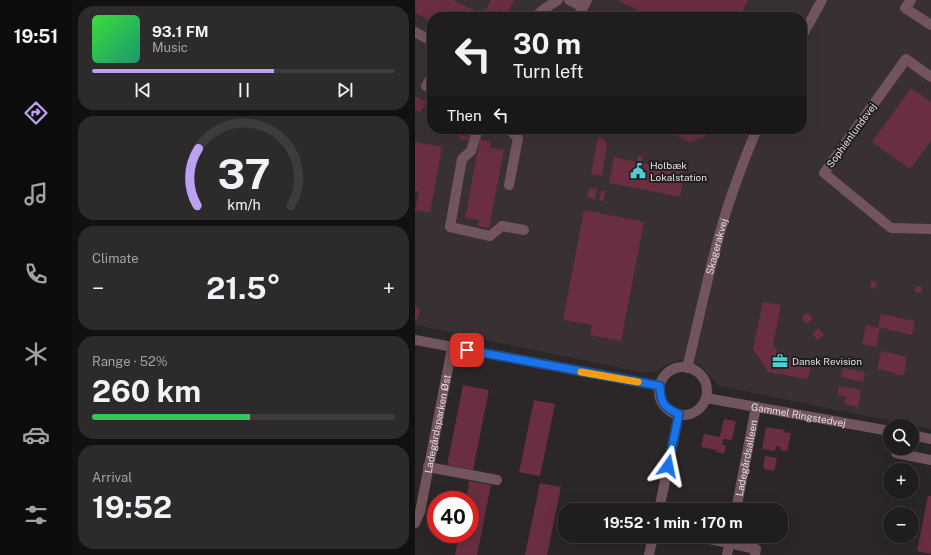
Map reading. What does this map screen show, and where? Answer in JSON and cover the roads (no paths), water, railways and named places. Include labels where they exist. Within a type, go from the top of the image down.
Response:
[{"type":"street","points":[[540,12],[558,0]]},
{"type":"street","points":[[569,0],[585,4]]},
{"type":"street","points":[[807,27],[822,0]]},
{"type":"street","points":[[911,0],[905,8],[931,25]]},
{"type":"street","points":[[415,32],[427,38]]},
{"type":"street","name":"Sophienlundsvej","points":[[931,77],[906,59],[824,173],[891,228],[931,229]]},
{"type":"street","points":[[476,134],[471,151],[462,159],[450,227],[490,236],[502,226],[524,230]]},
{"type":"street","points":[[509,185],[518,138],[514,134]]},
{"type":"street","name":"Skagerakvej","points":[[687,368],[713,257],[725,214],[740,170],[755,134]]},
{"type":"street","points":[[415,340],[660,386]]},
{"type":"street","name":"Ladegårdsparken Øst","points":[[415,523],[420,512],[419,491],[428,467],[452,348]]},
{"type":"street","points":[[678,368],[687,368],[697,371],[704,378],[707,388],[707,398],[703,406],[688,415],[670,411],[660,396],[660,386],[670,371],[678,368]]},
{"type":"street","name":"Gammel Ringstedvej","points":[[707,398],[883,430]]},
{"type":"street","name":"Ladegårdsalleen","points":[[737,503],[757,407]]},
{"type":"street","points":[[660,503],[679,414]]},
{"type":"street","points":[[919,436],[931,439]]},
{"type":"street","points":[[906,455],[931,460]]},
{"type":"street","points":[[428,467],[497,480]]},
{"type":"street","points":[[649,555],[652,543]]},
{"type":"street","points":[[727,555],[729,543]]},
{"type":"street","points":[[742,543],[756,548],[755,555]]},
{"type":"place","name":"Holbæk Lokalstation","points":[[638,171]]},
{"type":"place","name":"Dansk Revision","points":[[780,361]]}]
